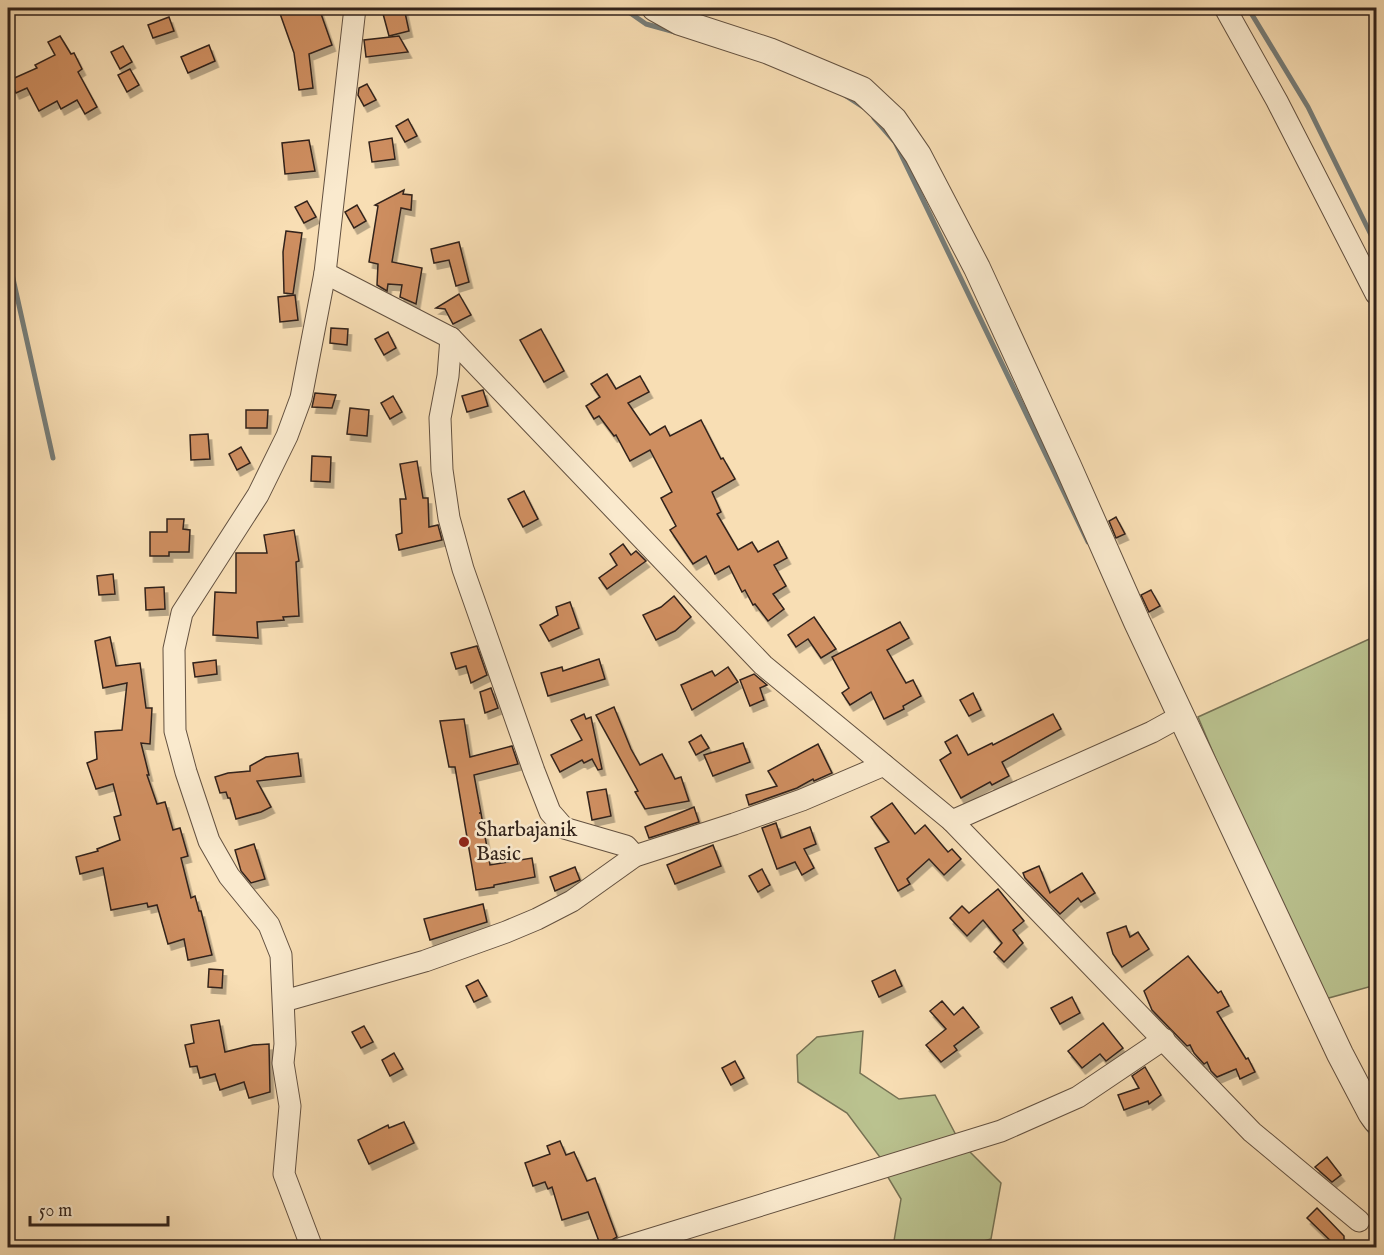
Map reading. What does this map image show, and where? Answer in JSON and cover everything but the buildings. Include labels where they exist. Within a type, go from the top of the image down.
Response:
[{"type":"street","points":[[312,1248],[284,1174],[290,1106],[283,1063],[284,1001],[281,956],[269,925],[229,876],[209,841],[175,730],[174,649],[182,613],[258,495],[287,436],[300,398],[325,273],[355,8]]},
{"type":"street","points":[[655,8],[680,22],[769,51],[862,90],[894,120],[918,155],[977,268],[1137,622],[1340,1054],[1371,1113],[1377,1120]]},
{"type":"street","points":[[1225,8],[1277,101],[1377,294]]},
{"type":"street","points":[[325,273],[452,338],[763,665],[952,821],[1252,1132],[1359,1221]]},
{"type":"street","points":[[452,338],[440,418],[442,470],[449,518],[463,569],[534,771],[550,812],[564,828],[626,846],[635,856]]},
{"type":"street","points":[[952,821],[1152,732],[1181,716]]},
{"type":"street","points":[[284,1001],[425,961],[537,919],[572,901],[635,856],[763,814],[884,765]]},
{"type":"street","points":[[622,1248],[1001,1131],[1077,1097],[1164,1040]]},
{"type":"green space","points":[[1376,636],[1376,985],[1325,999],[1244,826],[1198,717]]},
{"type":"green space","points":[[863,1031],[860,1073],[899,1099],[935,1095],[957,1137],[882,1160],[847,1113],[798,1082],[797,1055],[817,1037]]},
{"type":"green space","points":[[969,1151],[1001,1183],[991,1239],[962,1247],[893,1247],[901,1199],[886,1174]]},
{"type":"waterway","points":[[623,8],[646,24],[675,32]]},
{"type":"waterway","points":[[1248,8],[1308,107],[1376,245]]},
{"type":"waterway","points":[[846,96],[863,107]]},
{"type":"waterway","points":[[874,118],[895,142],[1088,542]]},
{"type":"waterway","points":[[8,256],[53,458]]},
{"type":"waterway","points":[[1364,1123],[1376,1139]]},
{"type":"place","name":"Sharbajanik Basic","points":[[464,842]]}]
